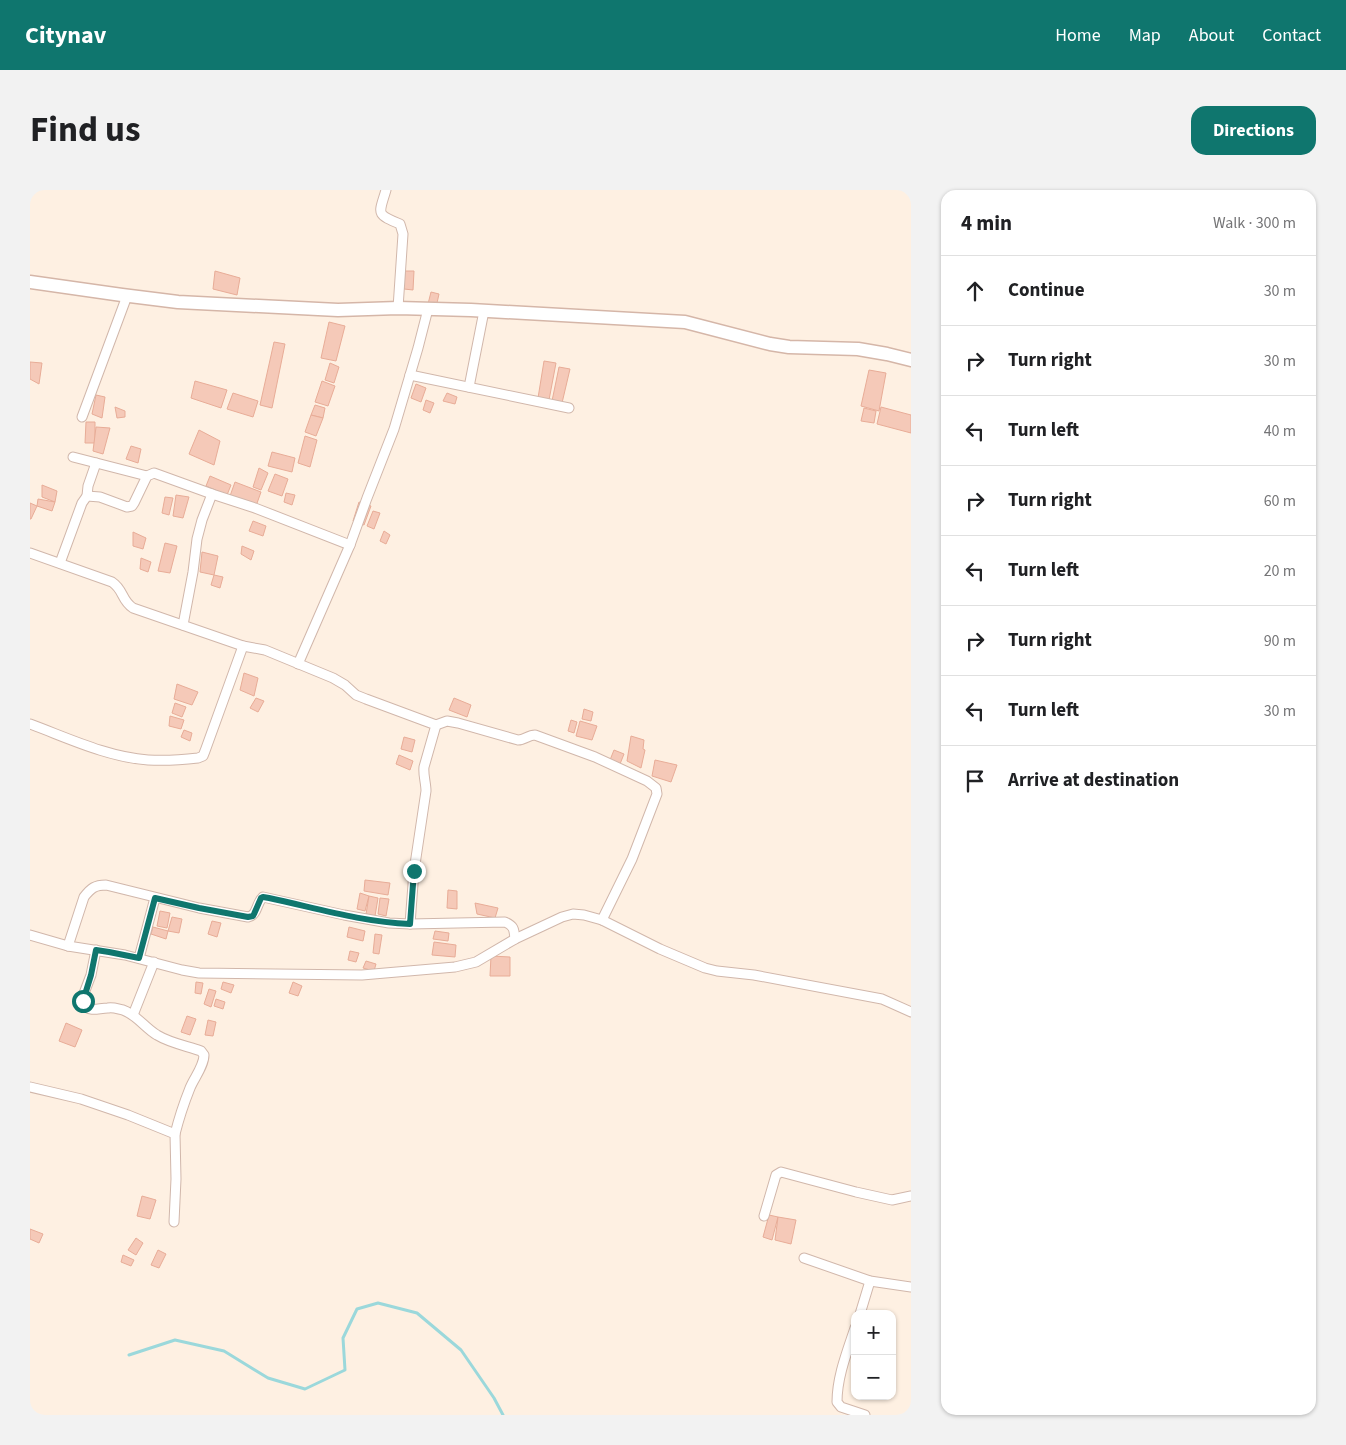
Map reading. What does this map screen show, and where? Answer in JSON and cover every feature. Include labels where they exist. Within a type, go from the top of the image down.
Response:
[{"type":"street","points":[[386,190],[381,214],[384,218],[400,224],[403,234],[398,308]]},
{"type":"street","points":[[30,282],[178,302],[338,310],[398,308],[484,311],[685,322],[770,344],[789,347],[858,349],[911,360]]},
{"type":"street","points":[[82,418],[127,296]]},
{"type":"street","points":[[298,664],[350,546],[394,429],[428,309]]},
{"type":"street","points":[[469,387],[484,311]]},
{"type":"street","points":[[410,374],[569,408]]},
{"type":"street","points":[[73,457],[147,476],[160,475],[255,508],[350,546]]},
{"type":"street","points":[[60,564],[82,503],[87,496],[96,463]]},
{"type":"street","points":[[87,496],[100,497],[128,507],[134,502],[147,476]]},
{"type":"street","points":[[183,624],[202,520],[212,494]]},
{"type":"street","points":[[30,553],[112,582],[117,585],[127,604],[133,608],[243,646],[265,650],[333,678],[366,700],[436,725],[447,721],[458,723],[518,740],[524,740],[529,736],[535,735],[595,757],[647,782],[656,788],[656,794],[632,859],[602,920]]},
{"type":"street","points":[[30,724],[99,750],[129,757],[159,760],[198,758],[203,756],[243,646]]},
{"type":"street","points":[[410,924],[414,871],[426,791],[423,772],[436,725]]},
{"type":"street","points":[[68,946],[84,897],[95,886],[106,885],[199,908],[248,917],[253,916],[263,897],[389,923],[505,922],[511,924],[515,938]]},
{"type":"street","points":[[139,958],[155,898]]},
{"type":"street","points":[[30,935],[68,946],[139,958],[199,973],[362,975],[455,967],[476,962],[515,938],[573,914],[602,920],[660,949],[705,968],[754,975],[882,999],[911,1012]]},
{"type":"street","points":[[96,950],[84,996],[83,1004],[86,1009],[114,1008],[133,1015],[156,1034],[201,1051],[204,1055],[203,1062],[180,1113],[175,1134],[176,1179],[174,1222]]},
{"type":"street","points":[[133,1015],[154,962]]},
{"type":"street","points":[[30,1087],[81,1099],[175,1134]]},
{"type":"street","points":[[764,1216],[776,1175],[780,1172],[892,1200],[911,1196]]},
{"type":"street","points":[[804,1258],[870,1281],[911,1287]]},
{"type":"street","points":[[861,1310],[870,1281]]},
{"type":"street","points":[[851,1340],[841,1371],[837,1402],[841,1407],[865,1415]]},
{"type":"building","points":[[215,271],[240,278],[237,295],[213,289]]},
{"type":"building","points":[[405,271],[414,271],[413,290],[404,289]]},
{"type":"building","points":[[431,292],[439,294],[437,303],[428,304]]},
{"type":"building","points":[[329,322],[345,326],[336,361],[321,358]]},
{"type":"building","points":[[274,342],[285,344],[272,408],[260,405]]},
{"type":"building","points":[[544,361],[556,363],[549,400],[538,398]]},
{"type":"building","points":[[30,362],[42,363],[39,384],[30,379]]},
{"type":"building","points":[[330,363],[339,367],[334,383],[325,380]]},
{"type":"building","points":[[559,367],[570,369],[562,403],[552,401]]},
{"type":"building","points":[[869,370],[886,373],[879,411],[861,406]]},
{"type":"building","points":[[195,381],[227,390],[221,408],[191,398]]},
{"type":"building","points":[[322,381],[335,386],[328,406],[315,402]]},
{"type":"building","points":[[416,384],[426,388],[421,402],[411,398]]},
{"type":"building","points":[[233,393],[258,401],[253,417],[227,409]]},
{"type":"building","points":[[447,393],[457,397],[455,404],[443,401]]},
{"type":"building","points":[[96,395],[105,397],[102,418],[92,414]]},
{"type":"building","points":[[426,400],[434,403],[430,413],[423,410]]},
{"type":"building","points":[[315,405],[325,408],[323,418],[311,415]]},
{"type":"building","points":[[115,407],[125,411],[125,417],[117,418]]},
{"type":"building","points":[[881,407],[911,415],[911,433],[877,424]]},
{"type":"building","points":[[864,408],[876,411],[874,423],[861,421]]},
{"type":"building","points":[[311,415],[323,418],[316,436],[305,432]]},
{"type":"building","points":[[86,422],[95,422],[95,443],[85,443]]},
{"type":"building","points":[[96,427],[110,428],[103,454],[93,451]]},
{"type":"building","points":[[199,430],[220,441],[214,465],[189,454]]},
{"type":"building","points":[[305,436],[317,440],[310,467],[298,463]]},
{"type":"building","points":[[131,446],[141,449],[138,463],[126,459]]},
{"type":"building","points":[[272,452],[295,458],[292,472],[268,466]]},
{"type":"building","points":[[259,468],[268,473],[261,490],[253,487]]},
{"type":"building","points":[[275,474],[288,479],[282,496],[268,491]]},
{"type":"building","points":[[210,476],[231,485],[227,495],[206,486]]},
{"type":"building","points":[[235,482],[261,492],[256,506],[230,496]]},
{"type":"building","points":[[42,485],[57,491],[55,502],[42,497]]},
{"type":"building","points":[[286,493],[295,495],[292,505],[284,502]]},
{"type":"building","points":[[176,495],[189,497],[183,518],[173,516]]},
{"type":"building","points":[[165,497],[173,498],[169,515],[162,513]]},
{"type":"building","points":[[38,499],[55,502],[52,511],[37,506]]},
{"type":"building","points":[[359,502],[371,506],[364,525],[353,521]]},
{"type":"building","points":[[30,503],[37,506],[31,519],[30,519]]},
{"type":"building","points":[[373,511],[380,513],[374,529],[367,526]]},
{"type":"building","points":[[253,521],[266,526],[263,536],[249,531]]},
{"type":"building","points":[[384,531],[390,535],[386,544],[380,541]]},
{"type":"building","points":[[133,532],[146,538],[143,549],[133,546]]},
{"type":"building","points":[[165,543],[177,546],[170,573],[158,571]]},
{"type":"building","points":[[242,546],[254,551],[251,560],[241,554]]},
{"type":"building","points":[[202,552],[218,556],[214,575],[200,572]]},
{"type":"building","points":[[141,558],[151,562],[148,572],[140,569]]},
{"type":"building","points":[[214,575],[223,577],[220,588],[211,585]]},
{"type":"building","points":[[244,673],[258,678],[254,696],[240,690]]},
{"type":"building","points":[[177,684],[198,692],[192,705],[174,699]]},
{"type":"building","points":[[256,698],[264,701],[258,712],[250,708]]},
{"type":"building","points":[[454,698],[471,705],[467,717],[449,710]]},
{"type":"building","points":[[175,703],[186,707],[182,717],[172,713]]},
{"type":"building","points":[[584,709],[593,712],[591,721],[582,719]]},
{"type":"building","points":[[170,716],[184,720],[181,729],[169,726]]},
{"type":"building","points":[[571,720],[577,722],[574,733],[568,731]]},
{"type":"building","points":[[580,721],[597,726],[592,740],[576,736]]},
{"type":"building","points":[[184,730],[192,733],[190,741],[181,737]]},
{"type":"building","points":[[631,736],[644,740],[643,749],[645,750],[641,768],[627,761]]},
{"type":"building","points":[[404,737],[415,740],[412,752],[401,749]]},
{"type":"building","points":[[614,750],[624,754],[620,764],[610,760]]},
{"type":"building","points":[[399,755],[413,761],[410,770],[396,764]]},
{"type":"building","points":[[655,760],[677,765],[671,782],[652,776]]},
{"type":"building","points":[[365,880],[390,883],[388,895],[364,891]]},
{"type":"building","points":[[448,890],[457,891],[457,909],[447,908]]},
{"type":"building","points":[[360,893],[369,896],[365,911],[357,909]]},
{"type":"building","points":[[369,896],[378,898],[375,916],[366,914]]},
{"type":"building","points":[[380,898],[389,899],[386,916],[378,914]]},
{"type":"building","points":[[475,903],[498,908],[495,918],[477,914]]},
{"type":"building","points":[[160,911],[170,913],[167,928],[157,926]]},
{"type":"building","points":[[172,917],[182,919],[179,933],[168,931]]},
{"type":"building","points":[[212,921],[221,923],[217,937],[208,934]]},
{"type":"building","points":[[153,927],[168,931],[166,939],[151,934]]},
{"type":"building","points":[[349,927],[365,931],[363,941],[347,937]]},
{"type":"building","points":[[435,931],[449,933],[448,941],[433,939]]},
{"type":"building","points":[[375,934],[382,935],[379,954],[373,953]]},
{"type":"building","points":[[434,942],[456,945],[455,957],[432,955]]},
{"type":"building","points":[[350,951],[359,953],[356,962],[348,960]]},
{"type":"building","points":[[491,956],[510,957],[510,976],[490,976]]},
{"type":"building","points":[[366,961],[376,964],[374,971],[363,968]]},
{"type":"building","points":[[196,982],[203,983],[201,994],[195,993]]},
{"type":"building","points":[[223,982],[234,985],[231,993],[221,989]]},
{"type":"building","points":[[293,982],[302,986],[298,996],[289,993]]},
{"type":"building","points":[[209,989],[216,991],[211,1007],[204,1004]]},
{"type":"building","points":[[216,999],[225,1002],[223,1009],[214,1006]]},
{"type":"building","points":[[187,1016],[196,1019],[190,1035],[181,1032]]},
{"type":"building","points":[[208,1020],[216,1022],[213,1036],[205,1035]]},
{"type":"building","points":[[66,1023],[82,1030],[75,1047],[59,1041]]},
{"type":"building","points":[[142,1196],[156,1200],[150,1219],[137,1216]]},
{"type":"building","points":[[769,1215],[778,1217],[772,1240],[763,1237]]},
{"type":"building","points":[[778,1217],[796,1220],[791,1244],[775,1240]]},
{"type":"building","points":[[30,1229],[43,1234],[39,1243],[30,1239]]},
{"type":"building","points":[[136,1238],[143,1243],[136,1255],[128,1250]]},
{"type":"building","points":[[158,1250],[166,1254],[159,1268],[151,1265]]},
{"type":"building","points":[[123,1255],[134,1260],[131,1266],[121,1262]]},
{"type":"waterway","points":[[129,1355],[175,1340],[224,1351],[268,1378],[305,1389],[345,1370],[343,1338],[357,1309],[378,1303],[417,1313],[461,1350],[494,1398],[503,1415]]},
{"type":"route","points":[[83,1001],[96,950],[139,958],[155,898],[248,917],[253,916],[256,907],[263,897],[344,915],[389,923],[410,924],[414,871]]}]
